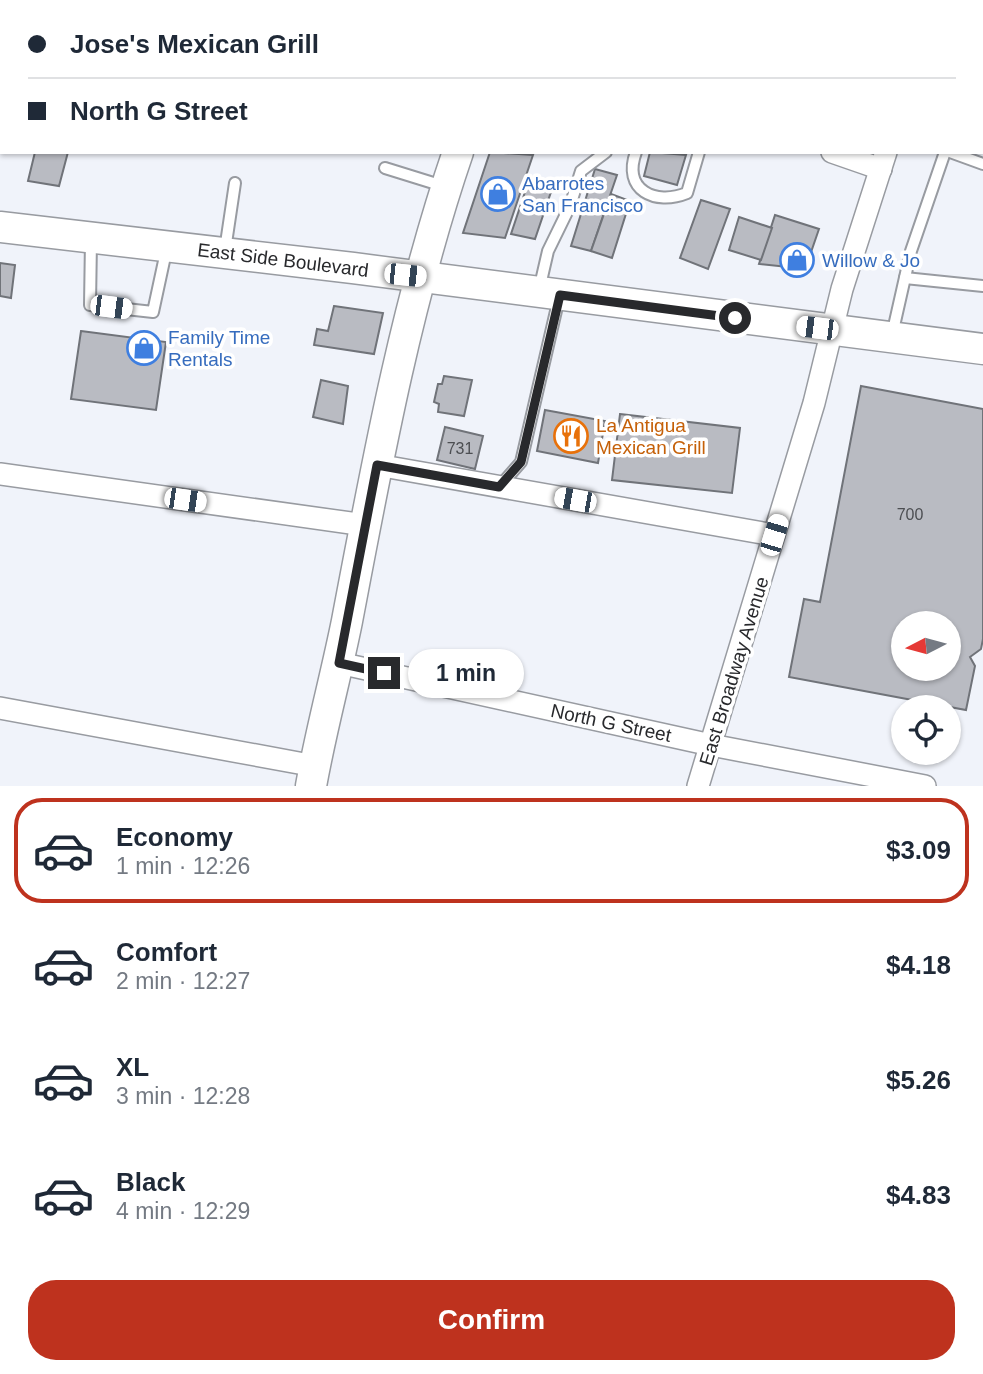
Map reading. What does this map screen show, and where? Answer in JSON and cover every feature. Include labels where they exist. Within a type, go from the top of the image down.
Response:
[{"type":"main road","points":[[313,776],[339,663],[377,465],[421,277],[457,154]]},
{"type":"main road","name":"East Side Boulevard","points":[[0,227],[421,277],[983,349]]},
{"type":"street","points":[[844,154],[884,161]]},
{"type":"street","name":"East Broadway Avenue","points":[[698,786],[884,161]]},
{"type":"street","points":[[377,465],[774,535]]},
{"type":"street","points":[[0,474],[365,525]]},
{"type":"street","name":"North G Street","points":[[339,663],[711,745],[925,786]]},
{"type":"street","points":[[0,708],[313,776]]},
{"type":"lane","points":[[499,487],[519,468],[535,412],[549,294],[548,251],[570,206],[581,171],[603,154]]},
{"type":"lane","points":[[636,154],[633,174],[638,187],[654,198],[674,198],[687,193],[698,154]]},
{"type":"lane","points":[[891,337],[905,278],[946,154]]},
{"type":"lane","points":[[953,154],[983,164]]},
{"type":"lane","points":[[385,168],[446,187]]},
{"type":"lane","points":[[225,253],[235,183]]},
{"type":"lane","points":[[91,238],[90,305],[153,312],[167,247]]},
{"type":"lane","points":[[905,278],[983,286]]},
{"type":"building","points":[[35,154],[67,154],[59,186],[28,181]]},
{"type":"building","name":"Abarrotes San Francisco","points":[[489,154],[533,155],[505,238],[463,233]]},
{"type":"building","points":[[650,154],[686,155],[677,185],[644,176]]},
{"type":"building","points":[[595,169],[617,175],[591,251],[571,246]]},
{"type":"building","points":[[530,177],[553,186],[535,239],[511,234]]},
{"type":"building","points":[[611,194],[630,201],[612,258],[591,251]]},
{"type":"building","points":[[701,200],[730,209],[708,269],[680,258]]},
{"type":"building","points":[[775,215],[819,229],[809,258],[788,267],[759,264]]},
{"type":"building","points":[[739,217],[772,228],[761,260],[729,250]]},
{"type":"building","points":[[0,263],[15,265],[11,298],[0,296]]},
{"type":"building","points":[[334,306],[383,313],[374,354],[314,345],[317,329],[328,331]]},
{"type":"building","points":[[81,331],[166,342],[156,410],[71,399]]},
{"type":"building","points":[[444,376],[472,380],[464,416],[438,412],[439,404],[434,402],[438,384],[442,384]]},
{"type":"building","points":[[321,380],[348,386],[343,424],[313,417]]},
{"type":"building","points":[[861,386],[983,409],[983,639],[981,649],[970,657],[975,666],[966,710],[961,709],[961,695],[891,696],[789,677],[804,599],[820,602]]},
{"type":"building","name":"La Antigua Mexican Grill","points":[[545,410],[605,421],[598,463],[537,451]]},
{"type":"building","points":[[620,414],[740,428],[732,493],[612,480]]},
{"type":"building","points":[[445,427],[483,436],[475,469],[437,460]]},
{"type":"place","name":"Abarrotes San Francisco","points":[[498,194]]},
{"type":"place","name":"Willow & Jo","points":[[797,260]]},
{"type":"place","name":"Family Time Rentals","points":[[144,348]]},
{"type":"place","name":"La Antigua Mexican Grill","points":[[571,436]]},
{"type":"route","points":[[384,673],[339,663],[377,465],[499,487],[519,468],[521,462],[535,412],[560,295],[735,318]]}]
